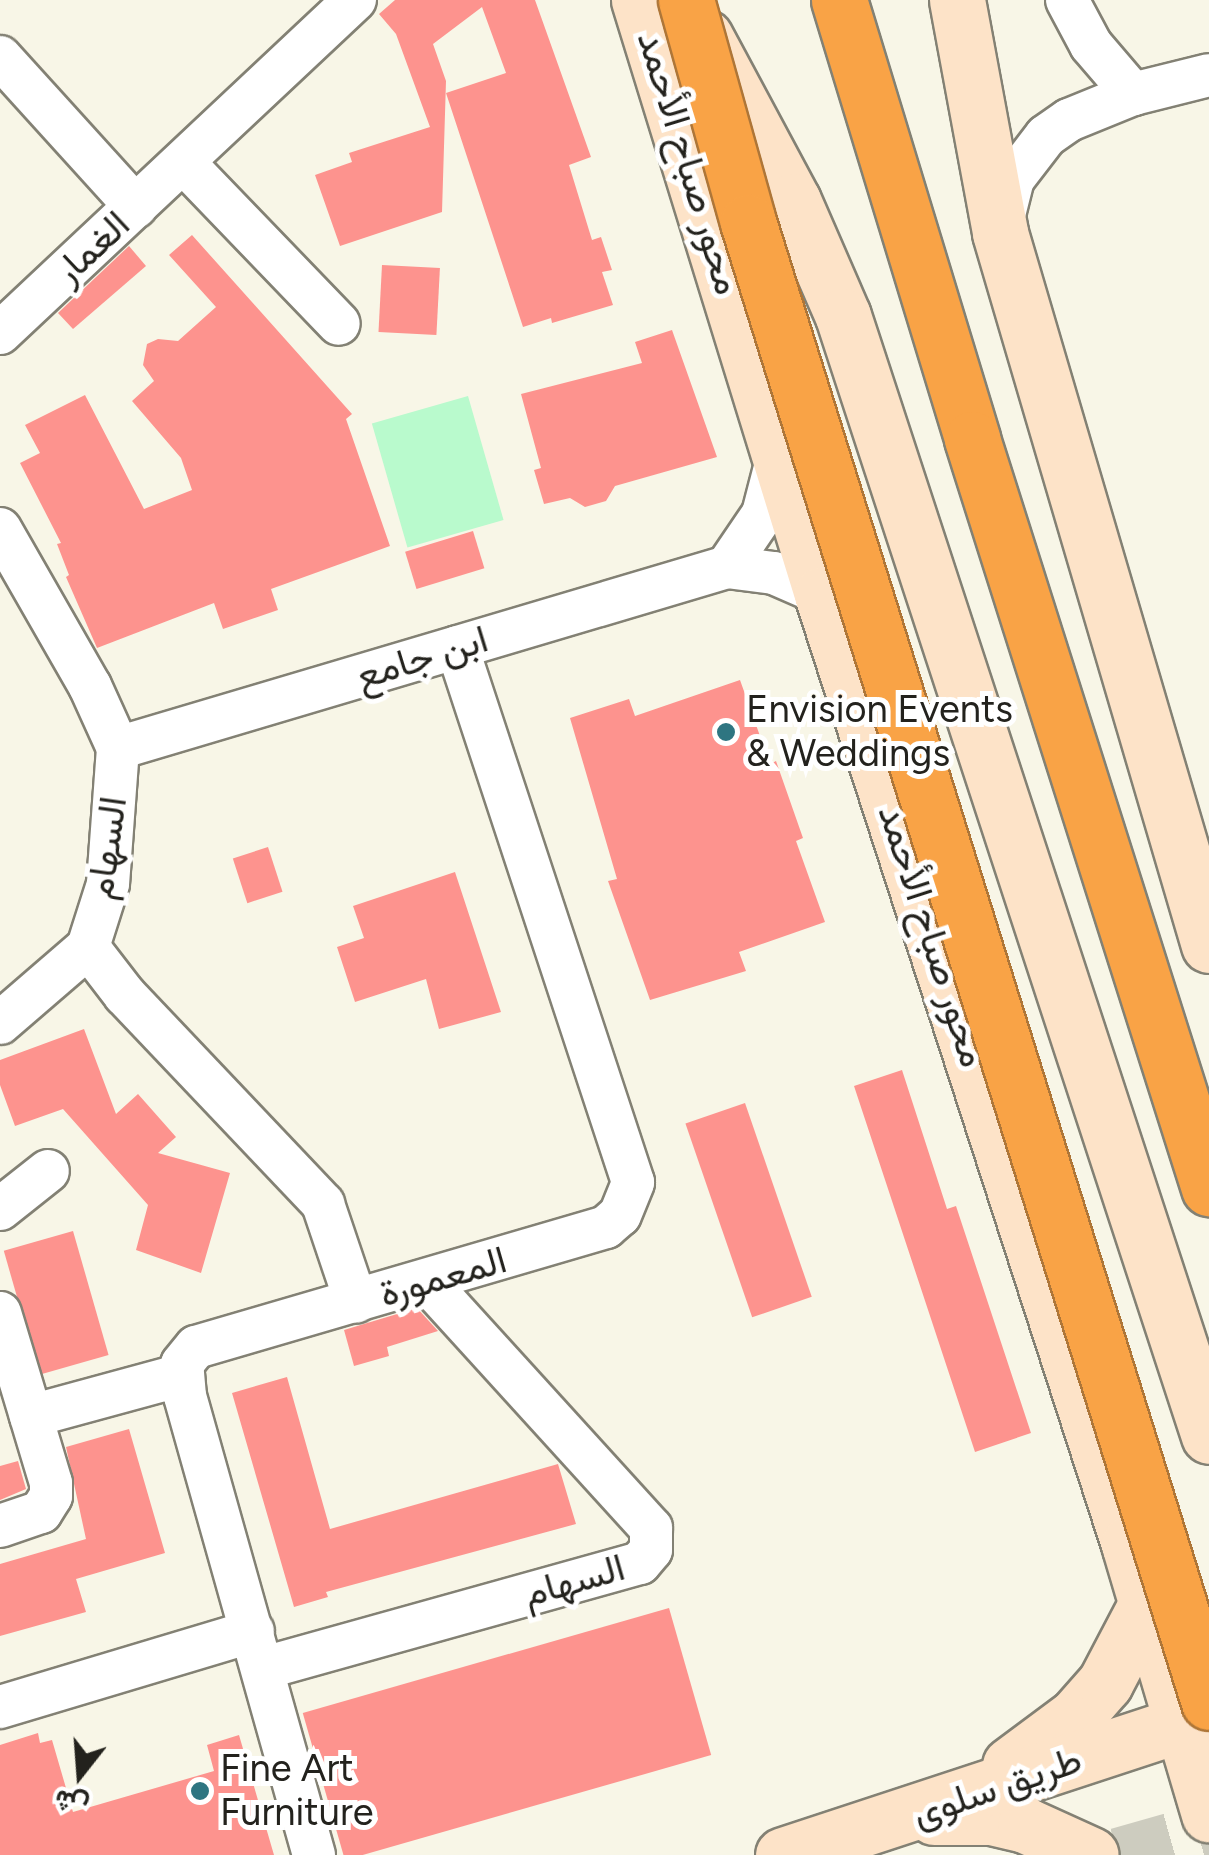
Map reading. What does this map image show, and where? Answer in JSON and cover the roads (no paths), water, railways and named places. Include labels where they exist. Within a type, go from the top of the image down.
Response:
[{"type":"highway","name":"محور صباح الأحمد","points":[[684,0],[1202,1722]]},
{"type":"highway","points":[[840,0],[972,440],[1209,1188]]},
{"type":"street","name":"الغمار","points":[[0,333],[355,0]]},
{"type":"street","name":"محور صباح الأحمد","points":[[638,0],[822,594],[1147,1602],[1202,1722],[1209,1814]]},
{"type":"street","points":[[684,0],[794,201],[843,316],[1209,1436]]},
{"type":"street","points":[[957,0],[1000,232],[1209,946]]},
{"type":"street","points":[[1066,0],[1090,45],[1133,94]]},
{"type":"street","points":[[0,57],[136,207]]},
{"type":"street","points":[[1000,232],[1013,179],[1046,136],[1069,120],[1133,94],[1209,75]]},
{"type":"street","points":[[184,163],[339,324]]},
{"type":"street","points":[[727,567],[762,514],[779,452]]},
{"type":"street","points":[[0,529],[90,686],[118,748]]},
{"type":"street","name":"ابن جامع","points":[[118,748],[727,567],[774,573],[822,594]]},
{"type":"street","name":"المعمورة","points":[[184,1386],[182,1364],[196,1346],[606,1227],[620,1215],[633,1182],[458,647]]},
{"type":"street","name":"السهام","points":[[0,1023],[88,947],[108,884],[118,748]]},
{"type":"street","name":"السهام","points":[[88,947],[125,995],[323,1204],[356,1302]]},
{"type":"street","points":[[0,1208],[48,1171]]},
{"type":"street","name":"السهام","points":[[0,1707],[640,1563],[651,1550],[651,1528],[427,1282]]},
{"type":"street","points":[[0,1313],[51,1482],[51,1496],[34,1516],[0,1526]]},
{"type":"street","points":[[34,1426],[184,1386],[314,1855]]},
{"type":"street","points":[[965,1795],[1043,1744],[1076,1716],[1105,1682],[1147,1602]]},
{"type":"street","name":"طريق سلوى","points":[[784,1855],[1202,1722]]},
{"type":"street","points":[[910,1816],[992,1817],[1026,1825],[1091,1855]]},
{"type":"tunnel","points":[[1118,1855],[1209,1829]]},
{"type":"place","name":"Envision Events & Weddings","points":[[726,732]]},
{"type":"place","name":"Fine Art Furniture","points":[[200,1791]]}]
